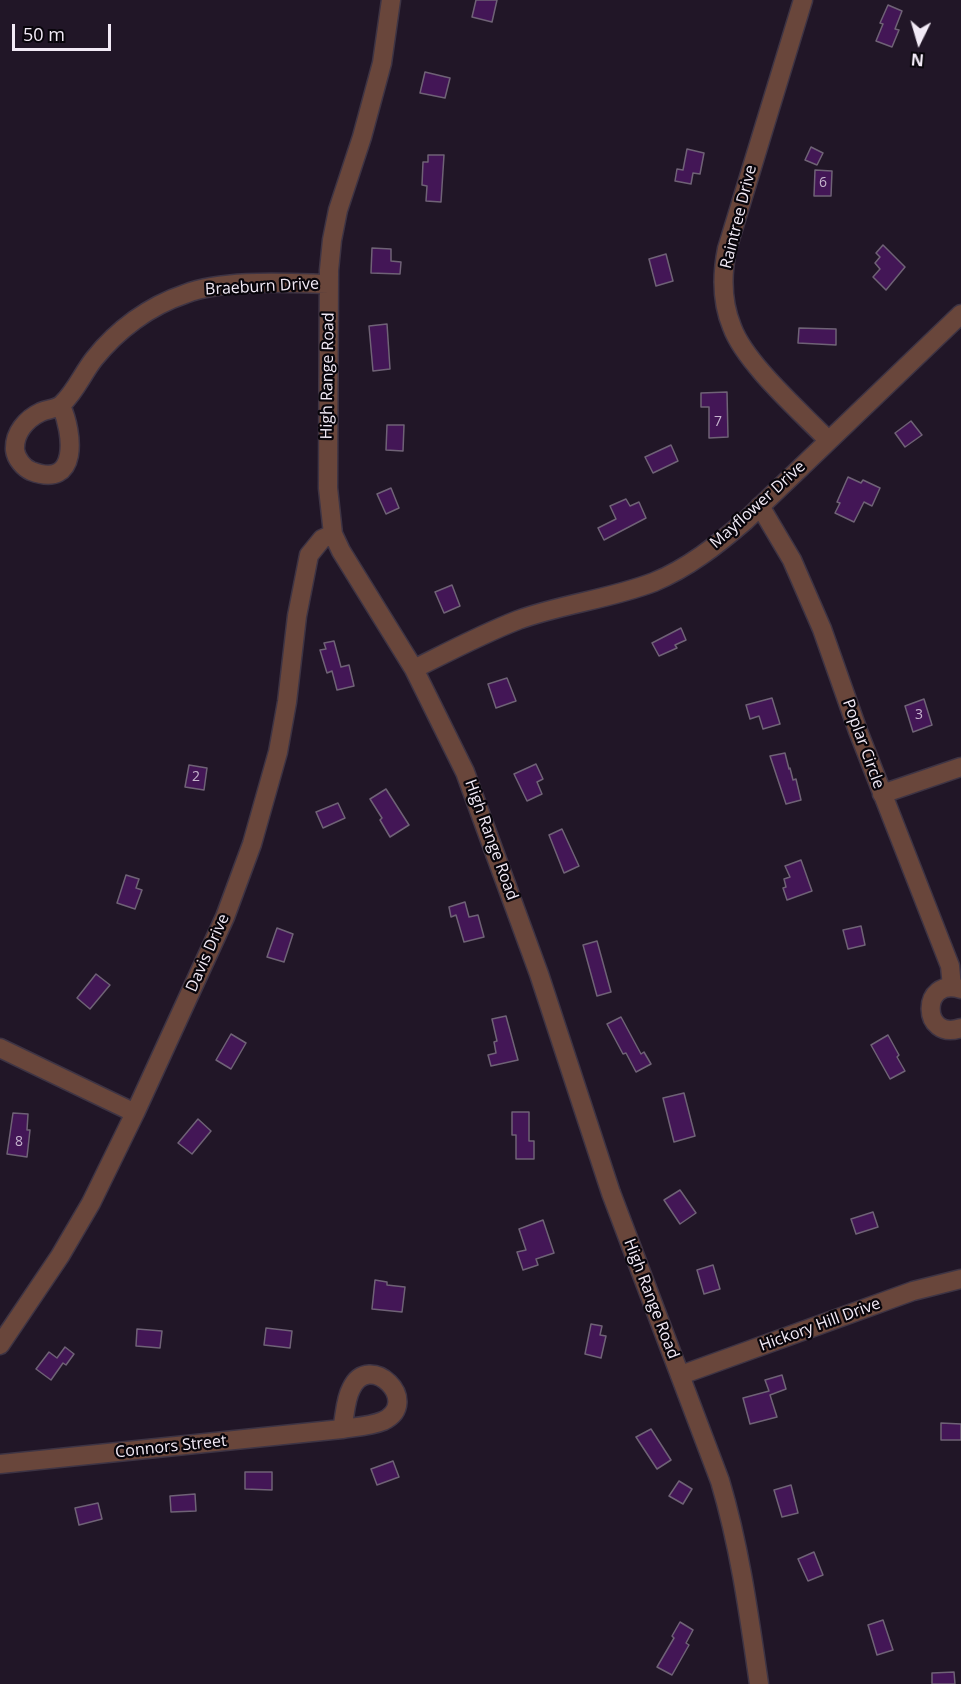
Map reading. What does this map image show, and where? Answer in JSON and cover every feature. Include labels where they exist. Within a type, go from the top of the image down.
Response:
[{"type":"street","name":"High Range Road","points":[[391,0],[382,63],[362,137],[338,210],[332,240],[329,284],[327,455],[333,534],[414,669],[477,800],[539,974],[611,1193],[720,1481],[733,1525],[742,1570],[759,1684]]},
{"type":"street","name":"Raintree Drive","points":[[802,0],[727,249],[724,280],[727,311],[739,342],[758,367],[828,440]]},
{"type":"street","name":"Braeburn Drive","points":[[61,406],[93,360],[113,337],[138,317],[185,294],[208,288],[244,285],[329,284]]},
{"type":"street","name":"Mayflower Drive","points":[[414,669],[520,620],[610,596],[654,582],[682,569],[721,542],[961,314]]},
{"type":"street","name":"Poplar Circle","points":[[760,506],[792,560],[817,619],[882,794],[950,966],[956,988],[943,989],[936,994],[931,1002],[930,1011],[933,1020],[939,1027],[953,1030],[961,1028]]},
{"type":"street","name":"Davis Drive","points":[[0,1345],[60,1256],[91,1203],[225,916],[252,844],[278,752],[287,702],[297,616],[309,555],[322,539],[333,534]]},
{"type":"street","points":[[882,794],[961,767]]},
{"type":"street","points":[[0,1048],[135,1113]]},
{"type":"street","name":"Hickory Hill Drive","points":[[681,1375],[913,1291],[961,1279]]},
{"type":"street","name":"Connors Street","points":[[0,1464],[342,1429]]},
{"type":"building","points":[[476,0],[497,0],[492,22],[472,17]]},
{"type":"building","points":[[888,5],[902,11],[895,29],[899,30],[892,47],[876,41],[883,24],[880,23]]},
{"type":"building","points":[[425,72],[450,78],[445,98],[420,93]]},
{"type":"building","points":[[811,147],[823,153],[817,165],[805,160]]},
{"type":"building","points":[[687,149],[704,153],[700,174],[693,173],[691,184],[675,181],[677,169],[683,170]]},
{"type":"building","points":[[428,155],[444,155],[441,202],[426,201],[427,186],[422,185],[423,162],[428,162]]},
{"type":"building","points":[[815,170],[832,171],[831,196],[814,196]]},
{"type":"building","points":[[883,245],[905,267],[886,290],[873,277],[880,269],[875,263],[880,257],[876,253]]},
{"type":"building","points":[[372,248],[391,249],[391,261],[401,262],[400,274],[371,273]]},
{"type":"building","points":[[666,254],[673,281],[656,286],[649,259]]},
{"type":"building","points":[[387,324],[390,369],[373,371],[369,326]]},
{"type":"building","points":[[799,328],[836,329],[836,345],[798,343]]},
{"type":"building","points":[[727,392],[728,437],[709,438],[709,407],[701,407],[701,393]]},
{"type":"building","points":[[911,421],[922,435],[905,447],[895,433]]},
{"type":"building","points":[[387,425],[404,425],[403,451],[386,450]]},
{"type":"building","points":[[671,445],[678,461],[653,473],[645,457]]},
{"type":"building","points":[[848,477],[861,483],[863,480],[880,488],[872,506],[864,502],[854,522],[835,513],[840,503],[837,502]]},
{"type":"building","points":[[391,488],[399,508],[386,514],[377,494]]},
{"type":"building","points":[[626,499],[630,506],[639,502],[646,518],[604,540],[598,528],[616,519],[610,506]]},
{"type":"building","points":[[452,585],[460,606],[444,613],[435,592]]},
{"type":"building","points":[[681,628],[686,640],[675,645],[677,648],[659,656],[652,643]]},
{"type":"building","points":[[334,641],[341,667],[349,665],[354,686],[337,690],[332,671],[327,673],[320,650],[326,649],[324,643]]},
{"type":"building","points":[[507,678],[516,701],[496,708],[488,684]]},
{"type":"building","points":[[772,698],[780,724],[763,729],[759,716],[750,719],[746,705]]},
{"type":"building","points":[[924,699],[932,725],[913,732],[905,706]]},
{"type":"building","points":[[785,753],[793,780],[796,779],[801,800],[786,804],[770,756]]},
{"type":"building","points":[[536,764],[543,779],[537,782],[542,794],[527,801],[514,774]]},
{"type":"building","points":[[189,765],[207,768],[204,790],[185,787]]},
{"type":"building","points":[[386,789],[409,825],[390,837],[370,799]]},
{"type":"building","points":[[338,803],[345,818],[323,828],[316,812]]},
{"type":"building","points":[[562,829],[579,866],[564,873],[549,835]]},
{"type":"building","points":[[801,860],[812,891],[787,900],[783,888],[786,887],[784,879],[790,877],[785,866]]},
{"type":"building","points":[[126,875],[139,879],[136,888],[142,890],[135,909],[117,903]]},
{"type":"building","points":[[465,902],[469,917],[478,915],[484,937],[464,942],[456,915],[451,917],[449,907]]},
{"type":"building","points":[[861,926],[865,945],[848,949],[843,930]]},
{"type":"building","points":[[277,928],[293,934],[284,962],[267,957]]},
{"type":"building","points":[[597,941],[611,992],[597,996],[583,945]]},
{"type":"building","points":[[96,974],[110,985],[90,1009],[77,998]]},
{"type":"building","points":[[506,1016],[518,1060],[491,1066],[488,1055],[496,1053],[494,1042],[497,1041],[492,1019]]},
{"type":"building","points":[[621,1017],[641,1054],[644,1052],[651,1064],[636,1072],[626,1053],[623,1054],[607,1024]]},
{"type":"building","points":[[231,1034],[246,1043],[231,1069],[216,1060]]},
{"type":"building","points":[[888,1035],[905,1071],[890,1079],[871,1045]]},
{"type":"building","points":[[684,1093],[695,1136],[674,1142],[663,1098]]},
{"type":"building","points":[[512,1112],[529,1112],[529,1141],[534,1141],[534,1159],[516,1159],[516,1135],[512,1135]]},
{"type":"building","points":[[13,1113],[28,1114],[27,1130],[30,1130],[27,1157],[7,1154]]},
{"type":"building","points":[[198,1119],[211,1131],[192,1154],[178,1143]]},
{"type":"building","points":[[680,1190],[696,1213],[680,1224],[664,1200]]},
{"type":"building","points":[[873,1212],[878,1227],[856,1234],[851,1219]]},
{"type":"building","points":[[543,1220],[554,1253],[536,1259],[538,1265],[523,1270],[517,1252],[526,1250],[519,1229]]},
{"type":"building","points":[[713,1265],[720,1289],[704,1294],[697,1270]]},
{"type":"building","points":[[375,1280],[387,1282],[387,1285],[405,1287],[402,1312],[372,1309]]},
{"type":"building","points":[[591,1324],[602,1326],[600,1335],[606,1336],[601,1358],[585,1354]]},
{"type":"building","points":[[266,1328],[292,1331],[290,1348],[264,1345]]},
{"type":"building","points":[[137,1329],[162,1331],[160,1348],[136,1346]]},
{"type":"building","points":[[65,1347],[74,1354],[66,1365],[63,1363],[51,1380],[36,1369],[49,1352],[57,1358]]},
{"type":"building","points":[[782,1375],[786,1389],[770,1395],[777,1417],[750,1424],[743,1398],[769,1391],[765,1380]]},
{"type":"building","points":[[941,1423],[961,1424],[961,1440],[941,1440]]},
{"type":"building","points":[[651,1429],[671,1460],[657,1469],[636,1437]]},
{"type":"building","points":[[393,1461],[399,1477],[377,1485],[371,1469]]},
{"type":"building","points":[[245,1472],[272,1472],[272,1490],[245,1489]]},
{"type":"building","points":[[679,1481],[692,1489],[683,1504],[669,1496]]},
{"type":"building","points":[[791,1485],[798,1513],[782,1517],[774,1490]]},
{"type":"building","points":[[195,1494],[196,1511],[171,1512],[170,1496]]},
{"type":"building","points":[[98,1503],[102,1519],[79,1525],[75,1508]]},
{"type":"building","points":[[814,1552],[823,1575],[808,1581],[798,1559]]},
{"type":"building","points":[[883,1620],[893,1650],[877,1655],[868,1625]]},
{"type":"building","points":[[680,1622],[693,1630],[686,1643],[689,1645],[672,1675],[657,1667],[674,1638],[672,1636]]},
{"type":"building","points":[[954,1672],[955,1684],[932,1684],[932,1673]]}]
